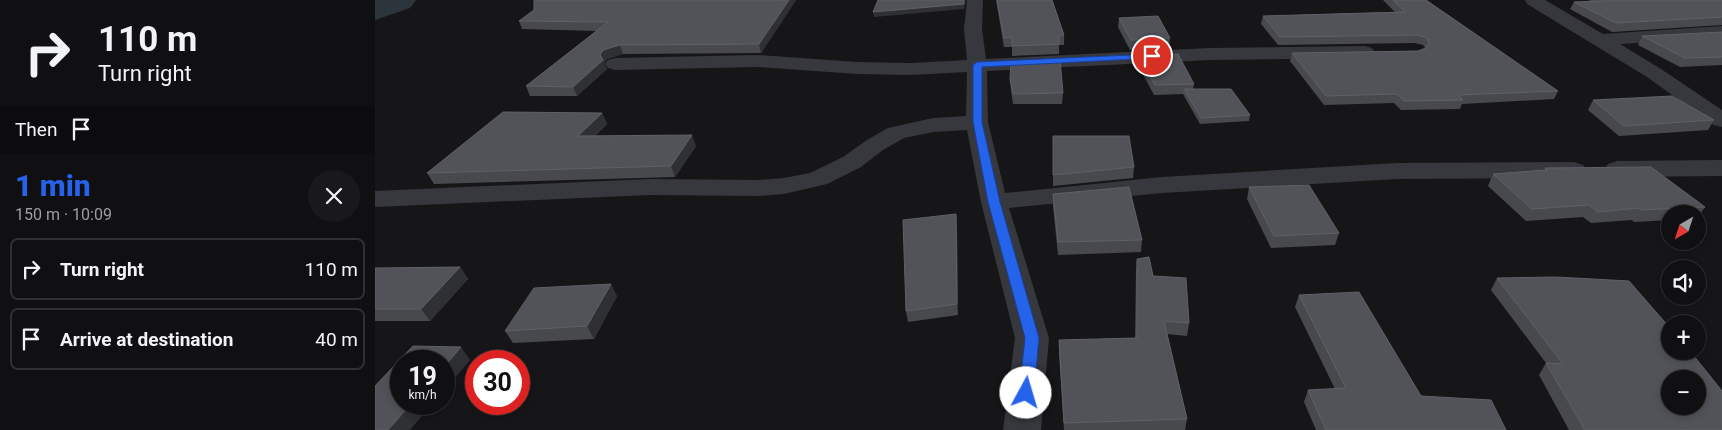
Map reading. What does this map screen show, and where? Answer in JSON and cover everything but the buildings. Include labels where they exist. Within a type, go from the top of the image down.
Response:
[{"type":"street","points":[[975,0],[973,29],[977,65],[977,122],[994,202],[1032,338],[1022,430]]},
{"type":"street","points":[[1533,0],[1654,73],[1722,120]]},
{"type":"street","points":[[1601,40],[1722,32]]},
{"type":"street","points":[[615,64],[757,61],[857,68],[910,69],[1210,54],[1385,52]]},
{"type":"street","points":[[375,199],[650,187],[758,188],[784,186],[818,179],[852,162],[895,133],[933,125],[977,122]]},
{"type":"street","points":[[994,202],[1162,185],[1397,171],[1722,168]]},
{"type":"waterway","points":[[375,8],[396,0]]},
{"type":"route","points":[[1026,393],[1032,338],[994,202],[977,122],[977,65],[1152,56]]}]
